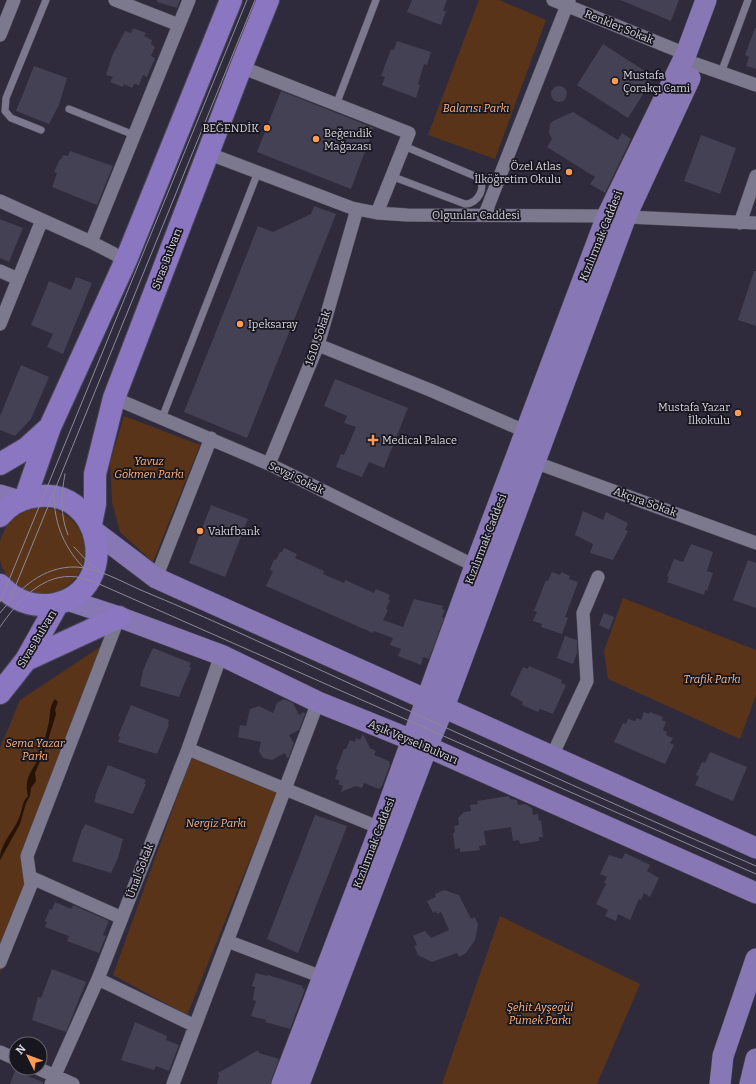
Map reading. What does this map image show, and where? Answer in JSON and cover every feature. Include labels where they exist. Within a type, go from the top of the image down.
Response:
[{"type":"highway","points":[[0,516],[10,507],[50,427],[126,260],[231,0]]},
{"type":"highway","name":"Sivas Bulvarı","points":[[92,528],[95,504],[95,474],[114,398],[240,66],[268,0]]},
{"type":"highway","points":[[0,464],[27,448],[50,427]]},
{"type":"highway","points":[[0,585],[13,597],[30,604],[49,605],[62,602],[83,588],[95,567],[97,551],[92,528],[78,508],[59,497],[43,495],[15,498]]},
{"type":"highway","name":"Sivas Bulvarı","points":[[0,693],[26,660],[62,602]]},
{"type":"highway","points":[[26,660],[119,617]]},
{"type":"main road","name":"Kızılırmak Caddesi","points":[[691,59],[706,0]]},
{"type":"main road","name":"Kızılırmak Caddesi","points":[[435,704],[475,566],[526,432],[616,216],[720,0]]},
{"type":"main road","name":"Kızılırmak Caddesi","points":[[300,1084],[419,744],[534,462],[616,216]]},
{"type":"main road","points":[[92,528],[156,578],[756,848]]},
{"type":"main road","name":"Aşık Veysel Bulvarı","points":[[62,602],[119,617],[222,655],[318,702],[419,744],[756,893]]},
{"type":"main road","name":"Kızılırmak Caddesi","points":[[282,1084],[380,828],[419,744]]},
{"type":"main road","points":[[720,1084],[723,1056],[756,959]]},
{"type":"main road","points":[[752,1083],[756,1059]]},
{"type":"street","points":[[0,34],[14,0]]},
{"type":"street","points":[[115,0],[179,25]]},
{"type":"street","points":[[91,242],[189,0]]},
{"type":"street","name":"Renkler Sokak","points":[[553,0],[568,3],[721,73],[756,85]]},
{"type":"street","points":[[485,214],[568,3]]},
{"type":"street","points":[[240,66],[409,133],[377,213]]},
{"type":"street","name":"Olgunlar Caddesi","points":[[207,153],[357,209],[377,213],[407,215],[468,209],[485,214],[616,216],[756,223]]},
{"type":"street","points":[[740,223],[756,176]]},
{"type":"street","points":[[0,201],[91,242],[126,260]]},
{"type":"street","name":"1610. Sokak","points":[[270,464],[318,345],[357,209]]},
{"type":"street","points":[[0,324],[42,220]]},
{"type":"street","points":[[0,271],[18,279]]},
{"type":"street","points":[[318,345],[430,390],[526,432]]},
{"type":"street","name":"Sevgi Sokak","points":[[114,398],[270,464],[475,566]]},
{"type":"street","points":[[156,578],[211,438]]},
{"type":"street","name":"Akçıra Sokak","points":[[534,462],[755,539]]},
{"type":"street","points":[[552,756],[587,681],[583,613],[598,576]]},
{"type":"street","points":[[0,962],[31,885],[27,856],[119,617]]},
{"type":"street","name":"Ünal Sokak","points":[[52,1080],[98,979],[188,749],[222,655]]},
{"type":"street","points":[[173,1084],[318,702]]},
{"type":"street","points":[[188,749],[286,788],[380,828]]},
{"type":"street","points":[[30,876],[122,918]]},
{"type":"street","points":[[227,941],[322,977]]},
{"type":"street","points":[[98,979],[194,1026]]},
{"type":"street","points":[[52,1080],[73,1084]]},
{"type":"lane","points":[[41,130],[11,118],[5,111],[6,98],[46,0]]},
{"type":"lane","points":[[336,105],[376,0]]},
{"type":"lane","points":[[721,73],[748,0]]},
{"type":"lane","points":[[69,109],[134,135]]},
{"type":"lane","points":[[391,176],[468,209],[477,200],[482,188],[480,179],[404,146]]},
{"type":"lane","points":[[162,418],[258,172]]},
{"type":"green space","name":"Balarısı Parkı","points":[[479,0],[499,0],[546,20],[495,159],[428,135]]},
{"type":"green space","name":"Yavuz Gökmen Parkı","points":[[124,416],[200,445],[153,562],[120,532],[112,502],[110,463]]},
{"type":"green space","points":[[42,508],[58,512],[72,521],[81,535],[85,551],[81,567],[72,581],[58,590],[42,594],[26,590],[12,581],[3,567],[-1,551],[3,535],[12,521],[26,512]]},
{"type":"green space","name":"Trafik Parkı","points":[[623,598],[756,650],[756,695],[740,739],[608,679],[604,651]]},
{"type":"green space","name":"Sema Yazar Parkı","points":[[103,645],[26,865],[34,886],[0,973],[0,748],[20,700]]},
{"type":"green space","name":"Nergiz Parkı","points":[[191,758],[277,793],[187,1015],[113,975]]},
{"type":"green space","name":"Şehit Ayşegül Pümek Parkı","points":[[500,916],[640,984],[597,1084],[442,1084]]},
{"type":"shaded area","points":[[55,699],[58,702],[55,710],[56,714],[46,747],[35,773],[36,781],[31,788],[30,796],[26,803],[20,824],[0,860],[2,848],[20,815],[24,801],[28,796],[28,778],[41,753],[49,722],[50,709]]},
{"type":"building","points":[[157,0],[180,0],[177,8],[157,2]]},
{"type":"building","points":[[412,0],[447,0],[443,11],[446,11],[441,25],[407,12]]},
{"type":"building","points":[[620,0],[679,0],[671,21]]},
{"type":"building","points":[[133,28],[146,33],[144,36],[152,40],[151,44],[155,47],[151,56],[155,58],[147,77],[143,75],[139,85],[134,84],[132,88],[124,84],[123,87],[110,82],[113,77],[106,75],[112,56],[125,31],[131,33]]},
{"type":"building","points":[[755,28],[756,69],[746,66],[749,57],[745,55]]},
{"type":"building","points":[[397,41],[431,52],[427,65],[424,64],[418,84],[420,85],[416,98],[382,85],[385,77],[381,76],[391,49],[394,50]]},
{"type":"building","name":"Mustafa Çorakçı Cami","points":[[603,44],[654,77],[628,118],[577,85]]},
{"type":"building","points":[[34,66],[67,78],[59,105],[49,124],[16,111]]},
{"type":"building","points":[[559,86],[565,88],[567,94],[565,100],[559,102],[553,100],[551,94],[553,88]]},
{"type":"building","name":"Beğendik Mağazası","points":[[281,91],[374,128],[351,189],[257,152]]},
{"type":"building","points":[[573,112],[618,140],[622,133],[631,139],[605,193],[590,184],[595,177],[547,147],[552,139],[549,133],[550,124],[553,121]]},
{"type":"building","points":[[701,135],[736,148],[720,194],[684,181]]},
{"type":"building","points":[[70,151],[113,166],[97,205],[52,187],[57,173],[54,172],[60,159],[61,160],[63,155],[68,156]]},
{"type":"building","name":"Ipeksaray","points":[[314,206],[336,214],[247,438],[184,412],[258,226],[273,232],[311,214]]},
{"type":"building","points":[[0,219],[23,228],[9,262],[0,258]]},
{"type":"building","points":[[754,271],[756,271],[756,326],[738,320]]},
{"type":"building","points":[[76,277],[92,283],[63,354],[47,347],[53,334],[31,325],[49,281],[71,290]]},
{"type":"building","points":[[21,365],[49,377],[31,419],[15,436],[0,430],[0,416]]},
{"type":"building","name":"Medical Palace","points":[[335,379],[408,408],[384,468],[369,462],[362,477],[336,467],[341,454],[344,455],[356,427],[344,423],[347,416],[324,406]]},
{"type":"building","points":[[211,505],[248,519],[225,577],[189,563]]},
{"type":"building","points":[[583,511],[603,520],[606,512],[628,523],[625,530],[628,531],[613,560],[590,553],[593,544],[575,535]]},
{"type":"building","points":[[691,544],[713,552],[707,571],[713,573],[707,591],[705,590],[704,595],[667,582],[669,577],[667,576],[674,559],[683,562]]},
{"type":"building","points":[[284,548],[297,554],[295,558],[324,571],[323,574],[344,583],[345,580],[374,593],[376,589],[390,595],[388,599],[390,600],[386,609],[388,610],[383,620],[403,627],[414,599],[443,606],[442,609],[445,610],[442,617],[444,618],[429,659],[423,657],[421,665],[398,656],[401,649],[390,645],[393,638],[374,631],[373,633],[266,586],[273,571],[270,570],[274,559],[276,560]]},
{"type":"building","points":[[748,560],[756,563],[756,608],[733,600]]},
{"type":"building","points":[[552,572],[560,575],[561,572],[570,576],[569,579],[578,582],[565,617],[568,618],[562,634],[541,627],[542,624],[533,621],[537,612],[534,611],[546,580],[548,581]]},
{"type":"building","points":[[604,613],[614,617],[609,630],[599,625]]},
{"type":"building","points":[[565,636],[577,640],[577,653],[573,664],[557,658]]},
{"type":"building","points":[[153,648],[191,663],[189,667],[191,668],[179,697],[140,686],[143,670]]},
{"type":"building","points":[[529,666],[562,680],[561,683],[566,685],[553,714],[540,709],[538,712],[522,705],[523,702],[510,695],[523,667],[528,669]]},
{"type":"building","points":[[284,699],[293,703],[299,715],[304,712],[305,714],[299,730],[289,735],[294,743],[289,757],[287,758],[285,753],[272,760],[263,758],[259,751],[261,742],[238,737],[240,725],[246,726],[250,709],[259,706],[273,713],[277,703]]},
{"type":"building","points":[[131,705],[169,720],[169,725],[157,754],[118,742],[120,737],[118,736]]},
{"type":"building","points":[[644,712],[649,714],[650,712],[663,717],[662,720],[666,722],[663,730],[667,732],[666,735],[673,738],[670,743],[674,745],[665,764],[614,742],[623,723],[626,724],[628,719],[635,721],[637,718],[641,720]]},
{"type":"building","points":[[363,734],[370,748],[376,751],[374,755],[389,761],[390,765],[382,786],[379,789],[364,783],[362,788],[356,786],[341,792],[343,786],[338,784],[340,781],[335,779],[338,770],[336,769],[344,749],[346,749],[350,740],[355,742],[356,738],[360,740]]},
{"type":"building","points":[[710,752],[747,767],[733,801],[695,785],[699,777],[696,775],[702,762],[705,763]]},
{"type":"building","points":[[108,765],[146,780],[144,784],[146,784],[133,814],[94,802]]},
{"type":"building","points":[[509,796],[510,799],[517,800],[518,805],[525,804],[532,808],[533,815],[538,814],[539,821],[541,820],[543,837],[539,837],[539,841],[520,844],[519,840],[513,841],[511,827],[484,831],[486,845],[479,846],[480,850],[460,852],[460,848],[455,849],[453,833],[455,832],[454,826],[459,825],[458,818],[464,812],[471,811],[470,805],[478,804],[477,801]]},
{"type":"building","points":[[315,815],[347,826],[298,953],[267,939]]},
{"type":"building","points":[[85,824],[123,839],[118,858],[111,873],[72,861]]},
{"type":"building","points":[[625,853],[650,865],[647,871],[659,878],[650,897],[644,893],[641,900],[639,899],[630,920],[618,914],[616,921],[605,916],[608,910],[596,904],[606,884],[604,883],[607,877],[600,874],[609,855],[622,859]]},
{"type":"building","points":[[444,890],[459,895],[471,919],[475,917],[478,925],[475,940],[466,953],[459,957],[457,953],[432,962],[418,955],[414,946],[417,945],[413,936],[425,931],[431,938],[449,930],[441,912],[437,914],[436,911],[433,913],[427,901],[436,897],[435,894]]},
{"type":"building","points":[[55,902],[71,909],[73,905],[109,921],[103,935],[106,936],[99,953],[67,941],[69,936],[45,927],[47,922],[45,921]]},
{"type":"building","points":[[52,969],[86,982],[66,1032],[32,1020],[38,997],[41,998]]},
{"type":"building","points":[[256,973],[268,975],[303,986],[302,988],[305,989],[290,1029],[265,1022],[266,1020],[251,1016],[256,1001],[253,1000],[255,987],[252,986]]},
{"type":"building","points":[[135,1022],[167,1036],[166,1040],[179,1045],[169,1071],[156,1066],[154,1070],[121,1060]]},
{"type":"building","points":[[258,1050],[259,1053],[279,1059],[270,1084],[217,1084],[219,1076],[218,1073]]},
{"type":"building","points":[[13,1076],[28,1076],[43,1082],[43,1084],[10,1084]]},
{"type":"tram line","points":[[0,602],[247,0]]},
{"type":"tram line","points":[[11,597],[255,0]]},
{"type":"tram line","points":[[65,474],[62,512],[68,535]]},
{"type":"tram line","points":[[54,495],[56,516],[62,536],[72,554],[86,570]]},
{"type":"tram line","points":[[74,547],[90,564],[99,570]]},
{"type":"tram line","points":[[0,613],[24,588],[42,575],[53,570],[76,567],[102,573],[235,631],[571,785],[756,866]]},
{"type":"tram line","points":[[0,627],[14,608],[42,584],[53,579],[65,577],[77,577],[88,580],[756,874]]},
{"type":"place","name":"Mustafa Çorakçı Cami","points":[[615,81]]},
{"type":"place","name":"BEĞENDİK","points":[[267,128]]},
{"type":"place","name":"Beğendik Mağazası","points":[[316,139]]},
{"type":"place","name":"Özel Atlas İlköğretim Okulu","points":[[569,172]]},
{"type":"place","name":"Ipeksaray","points":[[240,324]]},
{"type":"place","name":"Mustafa Yazar İlkokulu","points":[[738,413]]},
{"type":"place","name":"Medical Palace","points":[[373,440]]},
{"type":"place","name":"Vakıfbank","points":[[200,531]]}]
